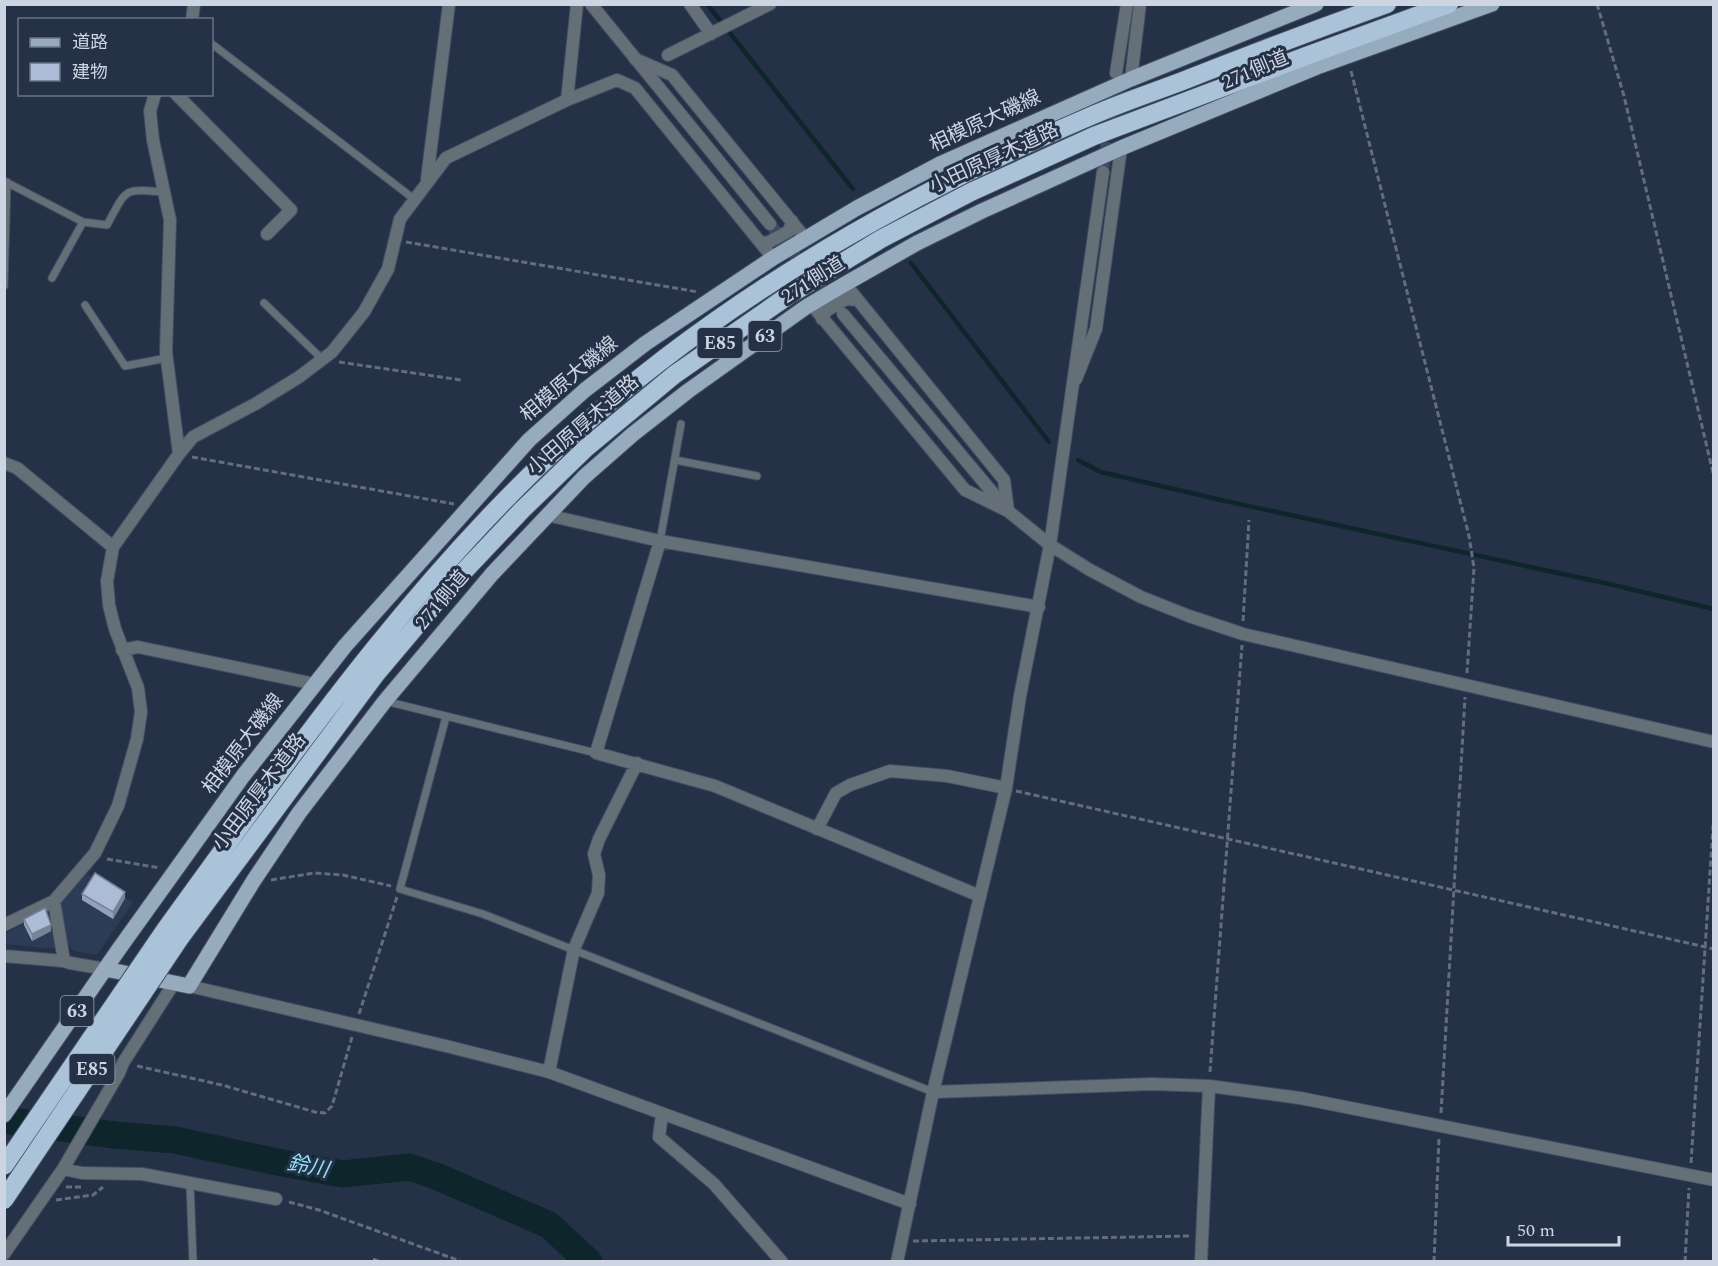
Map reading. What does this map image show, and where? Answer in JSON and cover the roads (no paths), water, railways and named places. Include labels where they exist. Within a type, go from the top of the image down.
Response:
[{"type":"highway","name":"小田原厚木道路","points":[[4,1200],[172,934],[276,777],[361,665],[437,574],[508,498],[570,437],[660,362],[780,277],[868,224],[960,176],[1085,118],[1387,4]]},
{"type":"highway","name":"小田原厚木道路","points":[[4,1166],[172,934],[376,674],[451,585],[522,510],[586,448],[674,375],[789,295],[881,239],[971,192],[1094,136],[1449,4]]},
{"type":"main road","name":"相模原大磯線","points":[[105,969],[243,776],[345,646],[529,440],[585,390],[646,343],[773,258],[942,163],[1131,79],[1316,4]]},
{"type":"main road","name":"271側道","points":[[182,985],[299,813],[385,702],[492,574],[584,477],[633,434],[688,391],[811,304],[917,243],[981,211],[1121,148],[1317,67],[1492,4]]},
{"type":"main road","name":"63","points":[[4,1115],[105,969],[182,985]]},
{"type":"street","points":[[427,181],[449,4]]},
{"type":"street","points":[[567,100],[577,4]]},
{"type":"street","points":[[591,4],[770,224]]},
{"type":"street","points":[[690,4],[715,32]]},
{"type":"street","points":[[668,55],[770,4]]},
{"type":"street","points":[[1116,73],[1127,4]]},
{"type":"street","points":[[1131,79],[1140,4]]},
{"type":"street","points":[[634,58],[672,75],[805,238]]},
{"type":"street","points":[[4,925],[54,901],[95,853],[118,806],[137,739],[141,712],[138,688],[122,650],[109,605],[107,581],[113,547],[193,436],[257,403],[299,377],[332,352],[364,312],[388,269],[400,219],[446,158],[567,100],[616,80],[635,88],[773,258]]},
{"type":"street","points":[[154,96],[150,111],[153,140],[170,220],[167,358],[178,454]]},
{"type":"street","points":[[178,96],[291,210],[267,234]]},
{"type":"street","points":[[1072,388],[1096,329],[1121,148]]},
{"type":"street","points":[[897,1262],[933,1092],[1006,788],[1020,696],[1040,607],[1050,545],[1103,172]]},
{"type":"street","points":[[762,243],[769,242],[789,231],[792,221]]},
{"type":"street","points":[[845,284],[1004,480],[1008,511]]},
{"type":"street","points":[[822,319],[826,311],[846,298],[858,300]]},
{"type":"street","points":[[811,304],[965,490],[1008,511]]},
{"type":"street","points":[[843,314],[1008,511],[1050,545],[1089,570],[1141,597],[1243,634],[1713,742]]},
{"type":"street","points":[[4,463],[17,468],[113,547]]},
{"type":"street","points":[[547,515],[660,541],[1040,607]]},
{"type":"street","points":[[660,541],[596,753],[715,786],[980,896]]},
{"type":"street","points":[[122,650],[138,647],[315,684]]},
{"type":"street","points":[[549,1072],[574,949],[598,893],[599,875],[594,854],[599,839],[637,763]]},
{"type":"street","points":[[817,829],[836,793],[850,785],[890,771],[947,776],[1006,788]]},
{"type":"street","points":[[54,901],[64,960]]},
{"type":"street","points":[[4,956],[64,960],[105,969]]},
{"type":"street","points":[[4,1254],[64,1166],[121,1068],[182,985],[549,1072],[910,1204]]},
{"type":"street","points":[[933,1092],[1152,1084],[1209,1086],[1300,1098],[1713,1180]]},
{"type":"street","points":[[1200,1262],[1209,1086]]},
{"type":"street","points":[[662,1114],[659,1137],[714,1184],[782,1262]]},
{"type":"street","points":[[64,1166],[82,1173],[142,1174],[276,1199]]},
{"type":"lane","points":[[213,45],[414,198]]},
{"type":"lane","points":[[4,286],[6,182],[83,222],[107,225],[124,194],[135,189],[165,192]]},
{"type":"lane","points":[[52,278],[83,222]]},
{"type":"lane","points":[[264,303],[322,359]]},
{"type":"lane","points":[[85,305],[125,366],[167,358]]},
{"type":"lane","points":[[660,541],[681,424]]},
{"type":"lane","points":[[675,460],[757,476]]},
{"type":"lane","points":[[385,702],[596,753]]},
{"type":"lane","points":[[446,717],[400,889],[483,914],[933,1092]]},
{"type":"lane","points":[[190,1184],[193,1262]]},
{"type":"waterway","points":[[707,4],[853,189]]},
{"type":"waterway","points":[[911,263],[1049,442]]},
{"type":"waterway","points":[[1078,460],[1101,472],[1714,609]]},
{"type":"waterway","name":"鈴川","points":[[4,1120],[114,1135],[175,1140],[343,1174],[409,1167],[436,1176],[549,1225],[589,1262]]},
{"type":"tunnel","points":[[1103,172],[1115,80]]},
{"type":"tunnel","points":[[770,224],[832,302]]}]
